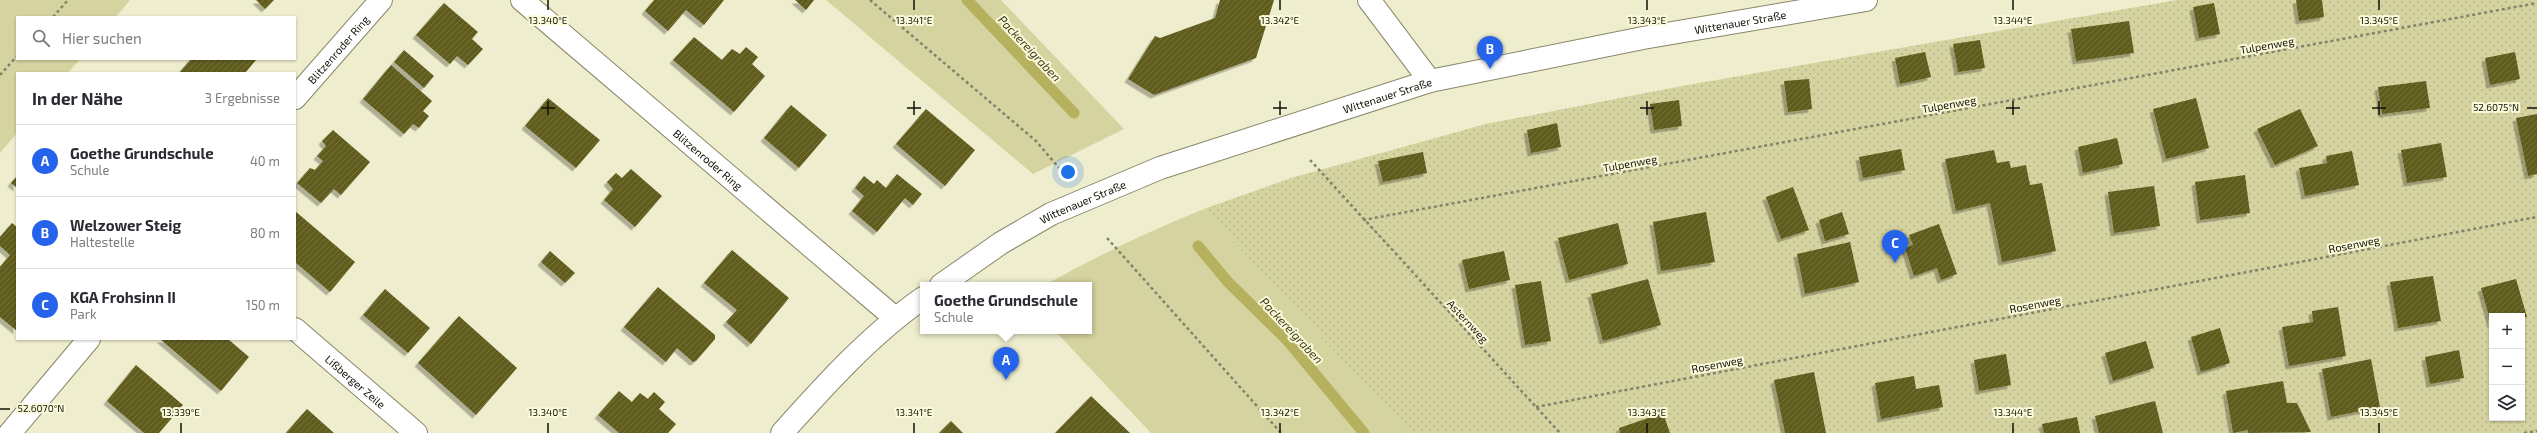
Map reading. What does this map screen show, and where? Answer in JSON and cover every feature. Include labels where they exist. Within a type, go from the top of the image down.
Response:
[{"type":"street","name":"Blitzenroder Ring","points":[[296,97],[381,0]]},
{"type":"street","name":"Blitzenroder Ring","points":[[522,0],[895,318]]},
{"type":"street","points":[[1369,0],[1430,81]]},
{"type":"street","name":"Wittenauer Straße","points":[[945,282],[1001,243],[1051,214],[1160,168],[1430,81],[1643,38],[1866,0]]},
{"type":"street","points":[[782,433],[821,390],[895,318],[920,300]]},
{"type":"street","name":"Lißberger Zeile","points":[[296,330],[416,433]]},
{"type":"street","points":[[10,433],[87,340]]},
{"type":"path","points":[[54,16],[68,0]]},
{"type":"path","points":[[870,0],[1036,141],[1059,168]]},
{"type":"path","name":"Tulpenweg","points":[[1364,220],[2537,3]]},
{"type":"path","points":[[0,75],[16,57]]},
{"type":"path","name":"Asternweg","points":[[1310,160],[1560,433]]},
{"type":"path","name":"Rosenweg","points":[[1536,407],[2537,217]]},
{"type":"path","points":[[1107,238],[1281,433]]},
{"type":"path","points":[[2524,433],[2537,430]]},
{"type":"shaded area","points":[[0,0],[130,0],[117,16],[16,16],[16,60],[79,60],[69,72],[16,72],[16,134],[0,153]]},
{"type":"shaded area","points":[[826,0],[1001,0],[1124,129],[1033,174]]},
{"type":"shaded area","points":[[2177,0],[2537,0],[2537,433],[1409,433],[1204,209],[1291,178],[1486,124],[1682,86]]},
{"type":"shaded area","points":[[1204,209],[1409,433],[1151,433],[1058,334],[1092,334],[1092,282],[1051,282],[1123,244]]},
{"type":"building","points":[[256,0],[274,0],[265,9]]},
{"type":"building","points":[[654,0],[724,0],[704,25],[686,10],[668,31],[645,11]]},
{"type":"building","points":[[795,0],[814,0],[806,10]]},
{"type":"building","points":[[1220,0],[1274,0],[1256,58],[1154,95],[1128,79],[1155,36],[1160,38],[1215,18]]},
{"type":"building","points":[[2296,0],[2322,0],[2324,17],[2299,21]]},
{"type":"building","points":[[444,3],[478,32],[472,39],[483,49],[468,65],[457,56],[450,64],[416,35]]},
{"type":"building","points":[[2214,3],[2220,34],[2199,38],[2193,7]]},
{"type":"building","points":[[2129,21],[2134,53],[2076,61],[2071,29]]},
{"type":"building","points":[[694,37],[722,60],[732,49],[740,54],[746,47],[758,57],[752,64],[765,76],[734,112],[673,60]]},
{"type":"building","points":[[1980,40],[1985,68],[1958,72],[1953,44]]},
{"type":"building","points":[[404,50],[434,76],[424,88],[394,62]]},
{"type":"building","points":[[1925,52],[1931,77],[1900,84],[1895,58]]},
{"type":"building","points":[[2515,52],[2520,79],[2490,85],[2485,58]]},
{"type":"building","points":[[190,60],[256,60],[246,72],[180,72]]},
{"type":"building","points":[[391,65],[432,101],[423,111],[429,116],[419,128],[413,124],[404,134],[363,99]]},
{"type":"building","points":[[1809,79],[1812,109],[1788,112],[1784,81]]},
{"type":"building","points":[[2426,81],[2430,108],[2382,114],[2378,87]]},
{"type":"building","points":[[548,98],[600,140],[576,168],[525,126]]},
{"type":"building","points":[[2196,98],[2209,148],[2166,159],[2153,109]]},
{"type":"building","points":[[1679,100],[1682,126],[1654,130],[1650,104]]},
{"type":"building","points":[[791,105],[827,135],[799,168],[764,138]]},
{"type":"building","points":[[926,109],[975,150],[945,186],[896,144]]},
{"type":"building","points":[[2300,109],[2318,146],[2275,165],[2257,129]]},
{"type":"building","points":[[2537,114],[2537,174],[2528,176],[2516,118]]},
{"type":"building","points":[[1557,123],[1561,147],[1531,153],[1527,130]]},
{"type":"building","points":[[333,130],[370,162],[341,195],[334,189],[321,203],[297,183],[310,168],[315,170],[323,161],[317,156],[326,146],[322,141]]},
{"type":"building","points":[[2117,138],[2123,164],[2083,173],[2078,147]]},
{"type":"building","points":[[2441,143],[2447,177],[2407,183],[2401,150]]},
{"type":"building","points":[[1901,149],[1905,170],[1863,178],[1859,157]]},
{"type":"building","points":[[1994,150],[1997,163],[2009,161],[2011,168],[2026,165],[2030,185],[2042,183],[2056,251],[2002,262],[1990,203],[1956,211],[1945,159]]},
{"type":"building","points":[[2352,151],[2359,185],[2305,196],[2299,168],[2327,163],[2326,156]]},
{"type":"building","points":[[1423,152],[1427,173],[1383,182],[1378,161]]},
{"type":"building","points":[[631,169],[662,196],[635,227],[604,200],[613,189],[607,182],[616,173],[622,178]]},
{"type":"building","points":[[897,174],[922,194],[913,205],[905,198],[877,232],[852,211],[864,196],[855,188],[864,176],[874,184],[877,180],[886,188]]},
{"type":"building","points":[[2245,175],[2250,213],[2200,220],[2195,182]]},
{"type":"building","points":[[16,177],[16,187],[11,183]]},
{"type":"building","points":[[2154,186],[2160,226],[2114,233],[2108,192]]},
{"type":"building","points":[[1793,187],[1809,230],[1781,239],[1766,197]]},
{"type":"building","points":[[296,212],[355,262],[330,292],[296,263]]},
{"type":"building","points":[[1706,212],[1715,262],[1661,271],[1653,222]]},
{"type":"building","points":[[1842,212],[1849,234],[1825,241],[1819,220]]},
{"type":"building","points":[[12,223],[16,226],[16,330],[0,317],[0,267],[10,255],[0,246],[0,237]]},
{"type":"building","points":[[1618,223],[1628,264],[1569,280],[1558,238]]},
{"type":"building","points":[[1939,224],[1957,274],[1941,280],[1937,268],[1914,276],[1905,248],[1913,245],[1909,235]]},
{"type":"building","points":[[1850,242],[1859,282],[1805,294],[1797,254]]},
{"type":"building","points":[[732,250],[789,298],[751,344],[726,322],[737,310],[704,283]]},
{"type":"building","points":[[550,251],[575,273],[565,283],[541,262]]},
{"type":"building","points":[[1504,251],[1510,280],[1469,289],[1462,260]]},
{"type":"building","points":[[2433,276],[2441,321],[2398,328],[2390,282]]},
{"type":"building","points":[[1648,279],[1661,325],[1603,341],[1591,294]]},
{"type":"building","points":[[2516,279],[2527,317],[2525,317],[2525,313],[2489,313],[2489,316],[2481,288]]},
{"type":"building","points":[[1541,281],[1551,341],[1525,345],[1515,285]]},
{"type":"building","points":[[658,287],[715,335],[715,339],[696,361],[693,362],[677,348],[666,362],[624,327]]},
{"type":"building","points":[[385,289],[430,328],[408,353],[363,315]]},
{"type":"building","points":[[2338,307],[2346,356],[2289,366],[2282,327],[2313,322],[2312,311]]},
{"type":"building","points":[[459,316],[517,368],[476,415],[418,363]]},
{"type":"building","points":[[2220,328],[2230,363],[2201,372],[2191,337]]},
{"type":"building","points":[[161,340],[229,340],[249,357],[221,391]]},
{"type":"building","points":[[2146,341],[2154,368],[2113,381],[2105,353]]},
{"type":"building","points":[[2459,350],[2464,378],[2430,384],[2425,357]]},
{"type":"building","points":[[2006,354],[2011,385],[1979,391],[1974,360]]},
{"type":"building","points":[[2371,359],[2380,407],[2331,417],[2322,369]]},
{"type":"building","points":[[136,365],[183,405],[159,433],[144,433],[107,401]]},
{"type":"building","points":[[1814,372],[1826,433],[1785,433],[1774,380]]},
{"type":"building","points":[[1914,376],[1916,389],[1939,385],[1943,407],[1881,419],[1875,383]]},
{"type":"building","points":[[2283,381],[2287,403],[2297,403],[2311,432],[2248,433],[2248,430],[2233,433],[2226,391]]},
{"type":"building","points":[[619,391],[632,402],[640,393],[648,399],[654,392],[665,402],[659,409],[676,424],[668,433],[619,433],[598,415]]},
{"type":"building","points":[[1091,396],[1130,433],[1055,433]]},
{"type":"building","points":[[2155,401],[2163,433],[2099,433],[2095,416]]},
{"type":"building","points":[[307,409],[334,433],[286,433]]},
{"type":"building","points":[[1663,413],[1670,433],[1620,433],[1619,428]]},
{"type":"building","points":[[2077,417],[2080,433],[2044,433],[2042,424]]},
{"type":"building","points":[[951,421],[963,433],[939,433]]},
{"type":"waterway","name":"Packereigraben","points":[[967,0],[1074,113]]},
{"type":"waterway","name":"Packereigraben","points":[[1198,246],[1228,282],[1287,340],[1364,433]]},
{"type":"place","name":"Welzower Steig","points":[[1490,69]]},
{"type":"place","name":"KGA Frohsinn II","points":[[1895,263]]},
{"type":"place","name":"Goethe Grundschule","points":[[1006,380]]}]
